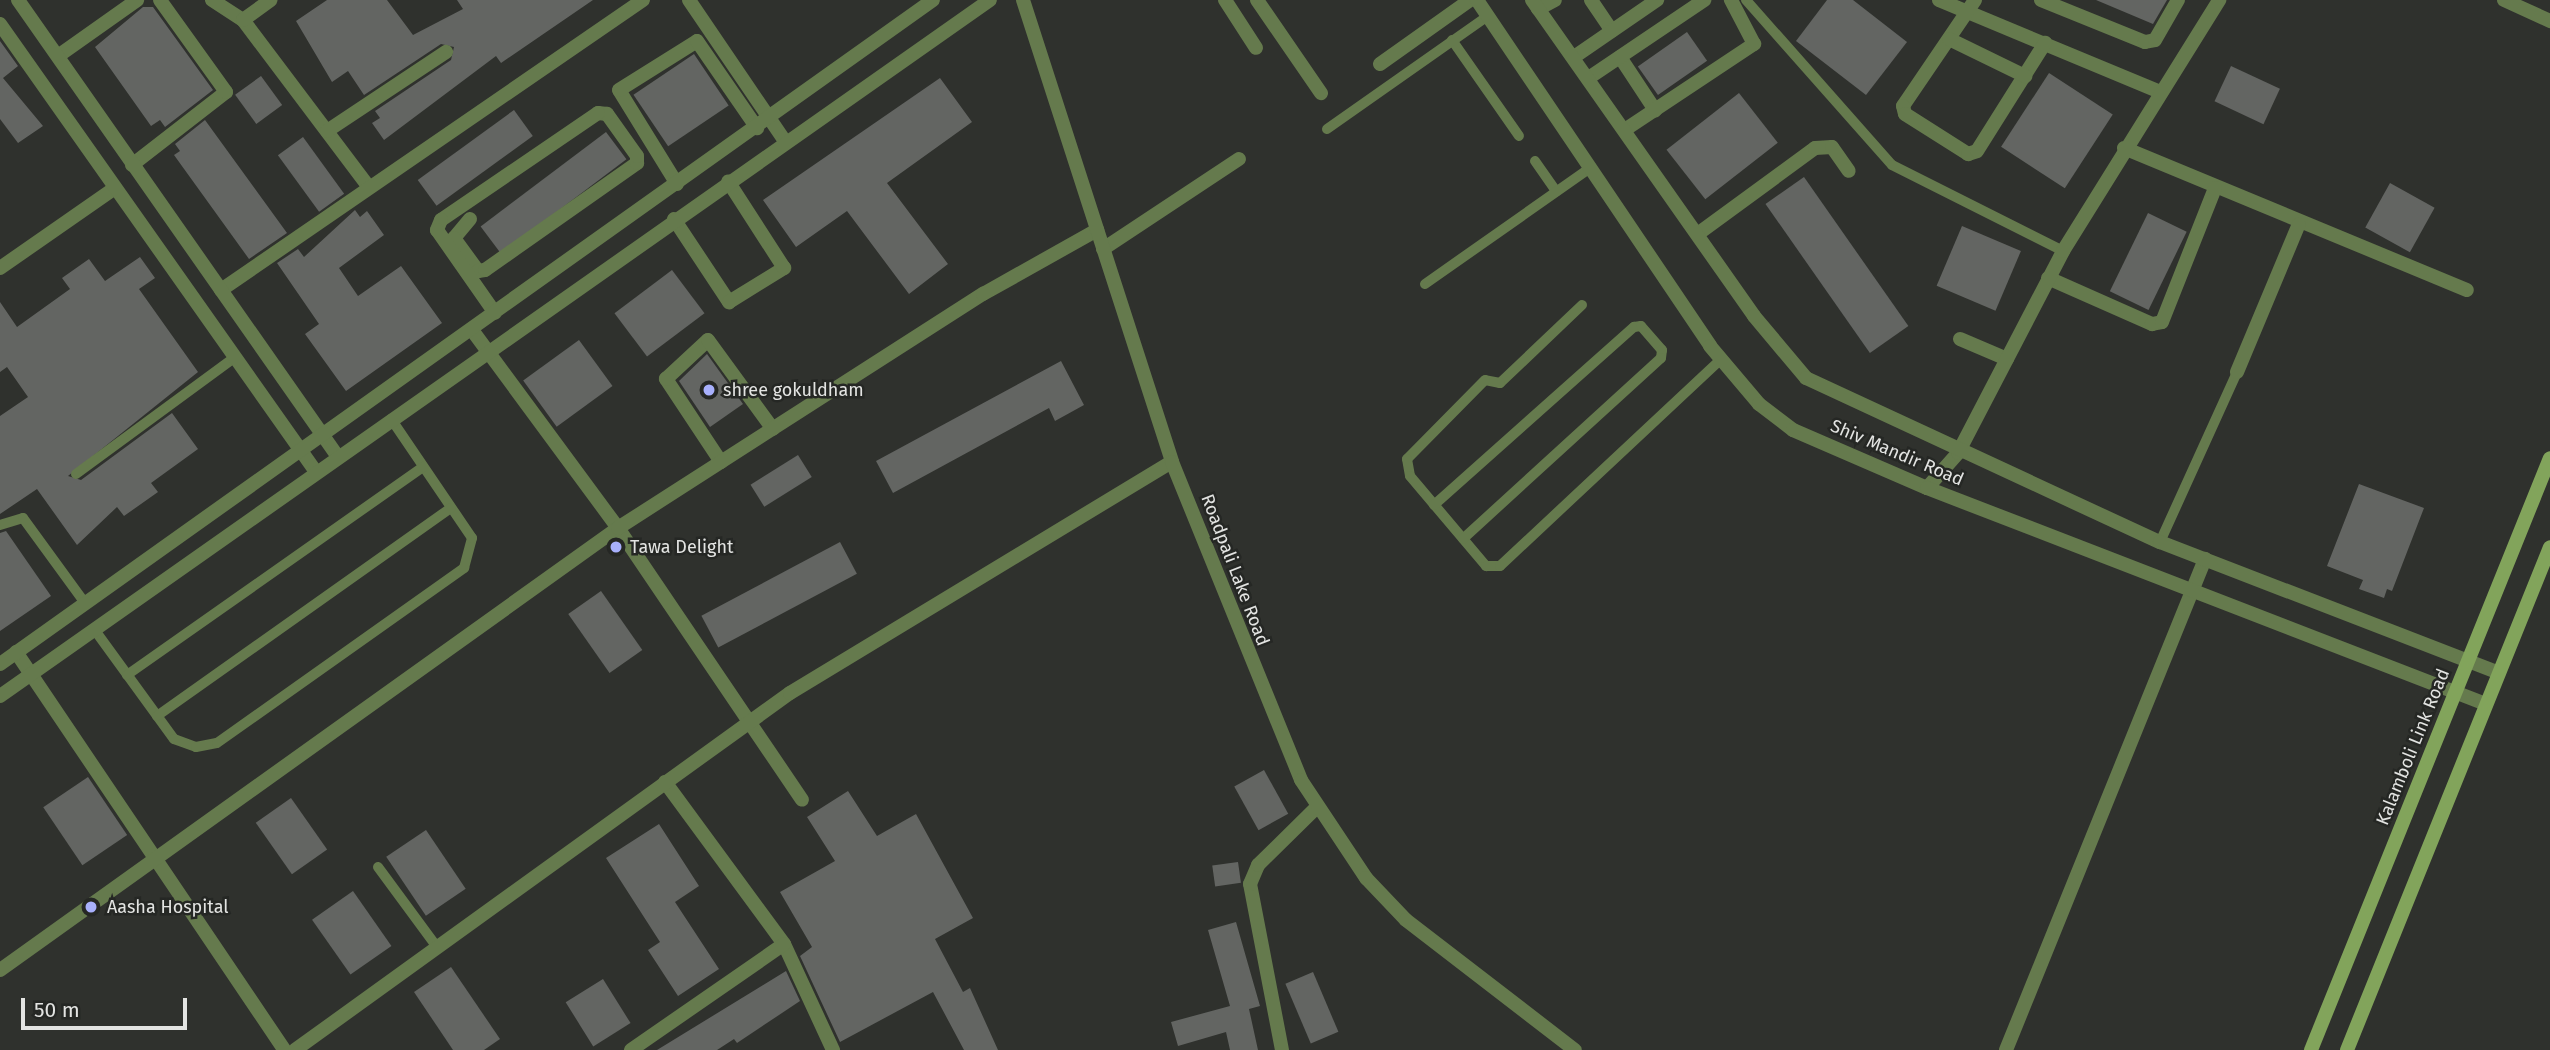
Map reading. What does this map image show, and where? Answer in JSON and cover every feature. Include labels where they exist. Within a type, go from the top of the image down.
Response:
[{"type":"main road","name":"Kalamboli Link Road","points":[[2311,1050],[2550,458]]},
{"type":"main road","points":[[2347,1050],[2550,547]]},
{"type":"street","points":[[18,0],[338,457]]},
{"type":"street","points":[[58,56],[137,0]]},
{"type":"street","points":[[132,165],[226,92],[160,0]]},
{"type":"street","points":[[212,0],[243,20],[369,187]]},
{"type":"street","points":[[243,20],[271,0]]},
{"type":"street","points":[[221,290],[643,0]]},
{"type":"street","points":[[689,0],[785,141]]},
{"type":"street","points":[[0,664],[757,128],[933,0]]},
{"type":"street","points":[[0,696],[727,181],[990,0]]},
{"type":"street","name":"Roadpali Lake Road","points":[[1023,0],[1172,462],[1284,745],[1317,807],[1366,878],[1406,920],[1575,1050]]},
{"type":"street","points":[[1225,0],[1256,48]]},
{"type":"street","points":[[1257,0],[1321,93]]},
{"type":"street","points":[[1380,64],[1471,0]]},
{"type":"street","name":"Shiv Mandir Road","points":[[1477,0],[1720,360],[1759,404],[1793,430],[1927,488],[2486,704]]},
{"type":"street","points":[[1535,5],[1555,0]]},
{"type":"street","points":[[1591,0],[1612,31]]},
{"type":"street","points":[[1574,57],[1657,0]]},
{"type":"street","points":[[1590,77],[1704,0]]},
{"type":"street","points":[[1626,129],[1754,44],[1731,0]]},
{"type":"street","points":[[1939,0],[1972,6],[2045,43],[2158,91]]},
{"type":"street","points":[[2041,0],[2145,42],[2155,40],[2178,0]]},
{"type":"street","points":[[1927,488],[1958,453],[2063,251],[2158,91],[2218,0]]},
{"type":"street","points":[[2504,0],[2550,20]]},
{"type":"street","name":"Shiv Mandir Road","points":[[1535,5],[1590,77],[1760,324],[1807,378],[1958,453],[2160,542],[2499,673]]},
{"type":"street","points":[[1972,6],[1903,106],[1905,114],[1968,154],[1977,151],[2045,43]]},
{"type":"street","points":[[0,24],[316,472]]},
{"type":"street","points":[[1949,39],[2025,76]]},
{"type":"street","points":[[677,184],[620,90],[697,41],[757,128]]},
{"type":"street","points":[[327,131],[446,51]]},
{"type":"street","points":[[1620,57],[1655,110]]},
{"type":"street","points":[[470,219],[454,238],[478,271],[485,270],[637,163],[637,156],[607,114],[597,113],[441,220],[437,230],[495,313]]},
{"type":"street","points":[[1699,233],[1815,148],[1832,147],[1849,171]]},
{"type":"street","points":[[2124,148],[2300,224],[2467,290]]},
{"type":"street","points":[[1103,249],[1239,159]]},
{"type":"street","points":[[674,219],[729,302],[784,268],[727,181]]},
{"type":"street","points":[[0,268],[115,188]]},
{"type":"street","points":[[2049,278],[2152,324],[2162,322],[2216,188]]},
{"type":"street","points":[[2237,372],[2300,224]]},
{"type":"street","points":[[0,970],[136,877],[155,853],[618,528],[773,429],[1097,230]]},
{"type":"street","points":[[472,330],[618,528],[752,720],[802,800]]},
{"type":"street","points":[[721,462],[666,379],[708,340],[773,429]]},
{"type":"street","points":[[1960,340],[2007,359]]},
{"type":"street","points":[[295,1050],[752,720],[1172,462]]},
{"type":"street","points":[[2006,1050],[2205,559]]},
{"type":"street","points":[[16,652],[155,853],[284,1050]]},
{"type":"street","points":[[665,782],[784,944],[833,1050]]},
{"type":"street","points":[[1282,1050],[1250,884],[1258,865],[1317,807]]},
{"type":"street","points":[[631,1050],[784,944]]},
{"type":"lane","points":[[1746,0],[1892,165],[2063,251]]},
{"type":"lane","points":[[1327,128],[1488,16]]},
{"type":"lane","points":[[1452,40],[1519,136]]},
{"type":"lane","points":[[1535,161],[1556,191]]},
{"type":"lane","points":[[1425,284],[1590,167]]},
{"type":"lane","points":[[1582,305],[1500,383],[1485,380],[1407,459],[1410,476],[1486,566],[1500,566],[1720,360]]},
{"type":"lane","points":[[1434,505],[1634,327],[1641,326],[1662,350],[1463,538]]},
{"type":"lane","points":[[76,474],[235,357]]},
{"type":"lane","points":[[2160,542],[2237,372]]},
{"type":"lane","points":[[94,629],[174,739],[196,747],[216,743],[464,568],[472,538],[391,419]]},
{"type":"lane","points":[[128,675],[424,467]]},
{"type":"lane","points":[[157,716],[451,508]]},
{"type":"lane","points":[[0,525],[23,518],[85,603]]},
{"type":"lane","points":[[378,867],[437,947]]},
{"type":"building","points":[[327,0],[387,0],[413,35],[463,9],[457,0],[593,0],[501,63],[496,56],[384,140],[372,123],[380,118],[375,111],[451,60],[454,47],[441,44],[364,95],[348,71],[332,82],[296,21]]},
{"type":"building","points":[[1827,0],[1853,0],[1907,42],[1866,95],[1796,41]]},
{"type":"building","points":[[2096,0],[2167,0],[2153,24]]},
{"type":"building","points":[[143,7],[153,7],[213,90],[165,127],[160,120],[151,126],[95,47]]},
{"type":"building","points":[[1687,32],[1707,61],[1658,95],[1638,66]]},
{"type":"building","points":[[0,41],[18,66],[3,78],[43,126],[18,143],[0,119]]},
{"type":"building","points":[[694,54],[729,105],[668,146],[633,95]]},
{"type":"building","points":[[2231,66],[2280,89],[2263,124],[2215,101]]},
{"type":"building","points":[[2049,73],[2113,114],[2065,188],[2001,147]]},
{"type":"building","points":[[261,76],[282,105],[256,124],[235,95]]},
{"type":"building","points":[[940,78],[972,122],[887,183],[948,264],[909,294],[847,211],[796,247],[763,200]]},
{"type":"building","points":[[1739,93],[1778,143],[1705,199],[1667,150]]},
{"type":"building","points":[[514,110],[533,136],[437,206],[418,180]]},
{"type":"building","points":[[205,120],[287,233],[249,259],[174,155],[180,151],[175,144]]},
{"type":"building","points":[[606,132],[626,159],[501,254],[481,226]]},
{"type":"building","points":[[303,137],[344,194],[319,212],[278,155]]},
{"type":"building","points":[[1804,177],[1908,326],[1870,353],[1765,204]]},
{"type":"building","points":[[2390,183],[2435,208],[2410,252],[2365,228]]},
{"type":"building","points":[[355,210],[360,217],[367,211],[384,235],[339,268],[358,296],[401,266],[442,323],[346,391],[305,334],[319,324],[277,263],[298,249],[304,257]]},
{"type":"building","points":[[2148,213],[2187,232],[2149,310],[2110,291]]},
{"type":"building","points":[[1962,226],[2021,251],[1996,311],[1937,286]]},
{"type":"building","points":[[140,257],[155,278],[139,289],[198,372],[68,476],[81,480],[172,413],[198,449],[151,483],[158,492],[124,516],[117,507],[77,545],[37,489],[0,514],[0,416],[28,397],[7,367],[0,372],[0,302],[17,327],[70,289],[62,278],[89,259],[105,281]]},
{"type":"building","points":[[672,270],[704,313],[647,356],[614,313]]},
{"type":"building","points":[[579,340],[613,386],[557,427],[523,381]]},
{"type":"building","name":"shree gokuldham","points":[[707,354],[743,404],[710,427],[679,381]]},
{"type":"building","points":[[1061,361],[1084,405],[1055,421],[1049,408],[893,493],[876,461]]},
{"type":"building","points":[[798,455],[812,477],[764,507],[751,485]]},
{"type":"building","points":[[2359,484],[2424,508],[2392,591],[2387,589],[2384,598],[2359,589],[2363,580],[2327,566]]},
{"type":"building","points":[[6,531],[51,596],[0,631],[0,533]]},
{"type":"building","points":[[840,542],[857,574],[718,647],[701,616]]},
{"type":"building","points":[[601,591],[642,650],[610,673],[568,614]]},
{"type":"building","points":[[1264,770],[1288,814],[1259,830],[1234,786]]},
{"type":"building","points":[[88,777],[127,835],[82,865],[43,807]]},
{"type":"building","points":[[848,791],[877,836],[916,814],[973,918],[935,939],[963,992],[970,988],[998,1050],[964,1050],[933,992],[840,1042],[800,956],[812,947],[780,892],[835,861],[807,817]]},
{"type":"building","points":[[291,798],[327,850],[292,874],[256,823]]},
{"type":"building","points":[[659,824],[699,886],[675,902],[719,969],[678,996],[648,950],[660,942],[606,858]]},
{"type":"building","points":[[426,830],[466,889],[426,916],[386,857]]},
{"type":"building","points":[[1238,862],[1241,883],[1215,886],[1212,866]]},
{"type":"building","points":[[353,891],[391,946],[350,975],[312,920]]},
{"type":"building","points":[[1236,922],[1260,1006],[1249,1009],[1258,1050],[1230,1050],[1226,1032],[1178,1046],[1171,1022],[1230,1006],[1208,930]]},
{"type":"building","points":[[451,967],[500,1039],[484,1050],[453,1050],[414,992]]},
{"type":"building","points":[[786,971],[800,1001],[737,1043],[734,1039],[717,1050],[657,1050]]},
{"type":"building","points":[[1313,972],[1338,1032],[1311,1044],[1285,984]]},
{"type":"building","points":[[603,979],[631,1023],[593,1046],[566,1002]]},
{"type":"place","name":"shree gokuldham","points":[[709,390]]},
{"type":"place","name":"Tawa Delight","points":[[616,547]]},
{"type":"place","name":"Aasha Hospital","points":[[91,907]]}]
